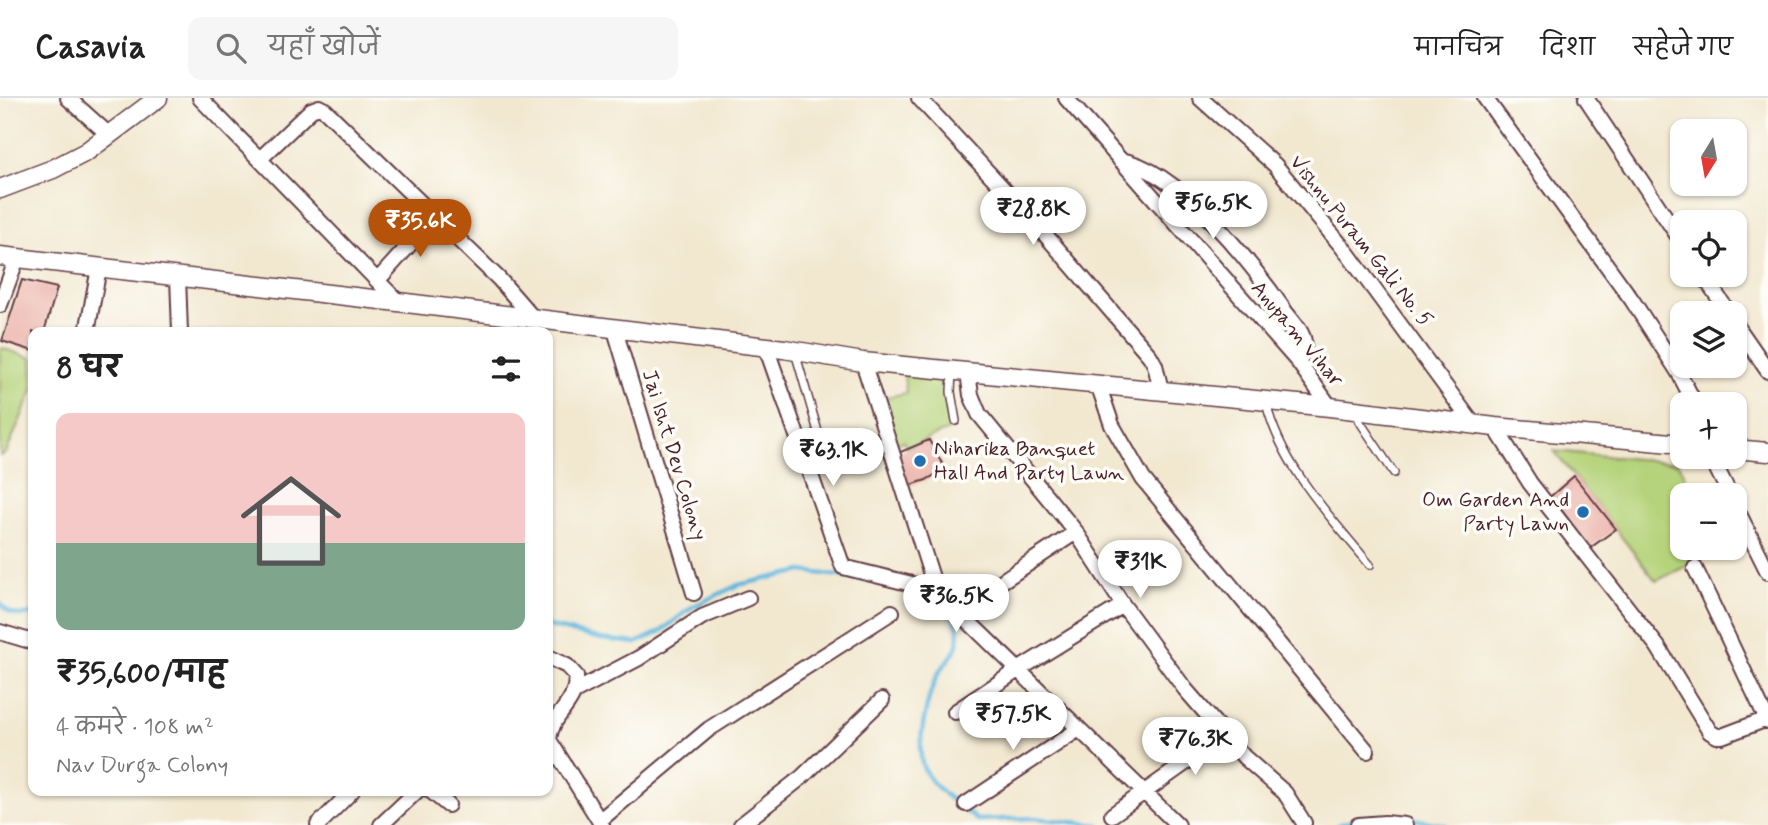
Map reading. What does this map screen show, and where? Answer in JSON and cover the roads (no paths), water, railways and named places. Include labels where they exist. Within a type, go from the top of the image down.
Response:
[{"type":"street","points":[[68,98],[108,134]]},
{"type":"street","points":[[2,186],[53,169],[86,152],[158,98]]},
{"type":"street","points":[[200,98],[398,302]]},
{"type":"street","points":[[919,98],[1028,216],[1150,356],[1161,390]]},
{"type":"street","name":"Anupam Vihar","points":[[1066,98],[1299,363],[1331,407]]},
{"type":"street","name":"Vishnu Puram Gali No. 5","points":[[1200,98],[1275,165],[1348,254],[1473,424]]},
{"type":"street","points":[[1586,98],[1670,224]]},
{"type":"street","points":[[1490,100],[1632,300],[1689,392]]},
{"type":"street","points":[[261,158],[311,110],[318,107],[325,110],[436,215],[534,319]]},
{"type":"street","points":[[1121,160],[1143,166],[1185,196],[1215,225],[1274,296],[1303,336],[1304,349],[1299,363]]},
{"type":"street","points":[[378,280],[436,215]]},
{"type":"street","points":[[0,305],[8,257],[766,347],[863,362],[1670,443]]},
{"type":"street","points":[[88,327],[99,268]]},
{"type":"street","points":[[178,277],[180,327]]},
{"type":"street","name":"Jai Isht Dev Colony","points":[[615,330],[694,593]]},
{"type":"street","points":[[1747,341],[1768,371]]},
{"type":"street","points":[[766,347],[843,567],[936,590]]},
{"type":"street","points":[[863,362],[936,590],[1178,825]]},
{"type":"street","points":[[960,371],[979,414],[1076,532],[1123,605],[1185,689],[1244,757],[1286,793],[1304,823]]},
{"type":"street","points":[[1098,384],[1112,425],[1143,480],[1367,751]]},
{"type":"street","points":[[1495,427],[1524,474],[1658,647],[1710,732],[1722,736],[1767,720],[1695,568]]},
{"type":"street","points":[[1747,450],[1768,452]]},
{"type":"street","points":[[1747,529],[1768,572]]},
{"type":"street","points":[[957,611],[1076,532]]},
{"type":"street","points":[[553,725],[576,691],[639,658],[702,617],[748,598]]},
{"type":"street","points":[[956,712],[1123,605]]},
{"type":"street","points":[[553,746],[601,823],[709,729],[892,612]]},
{"type":"street","points":[[0,632],[28,640]]},
{"type":"street","points":[[553,660],[566,666],[576,677],[576,691]]},
{"type":"street","points":[[741,825],[802,777],[882,700]]},
{"type":"street","points":[[966,804],[1079,729]]},
{"type":"street","points":[[1112,815],[1225,735]]},
{"type":"street","points":[[318,825],[347,796]]},
{"type":"street","points":[[382,825],[412,796]]},
{"type":"street","points":[[437,796],[449,805]]},
{"type":"street","points":[[1358,825],[1405,825]]},
{"type":"lane","points":[[794,351],[820,435]]},
{"type":"lane","points":[[956,421],[951,392],[960,371]]},
{"type":"lane","points":[[1265,401],[1272,428],[1288,461],[1370,565]]},
{"type":"lane","points":[[1356,410],[1360,422],[1394,473]]},
{"type":"waterway","points":[[553,627],[601,639],[636,643],[660,632],[692,607],[738,585],[802,571],[870,580]]},
{"type":"waterway","points":[[909,590],[929,598],[947,610],[958,627],[956,648],[938,674],[924,718],[921,754],[922,763],[930,779],[977,820],[1035,818],[1099,825]]},
{"type":"waterway","points":[[0,603],[15,614],[28,614]]},
{"type":"waterway","points":[[1338,825],[1381,816],[1445,825]]},
{"type":"place","name":"Niharika Banquet Hall And Party Lawn","points":[[920,461]]},
{"type":"place","name":"Om Garden And Party Lawn","points":[[1583,512]]}]
